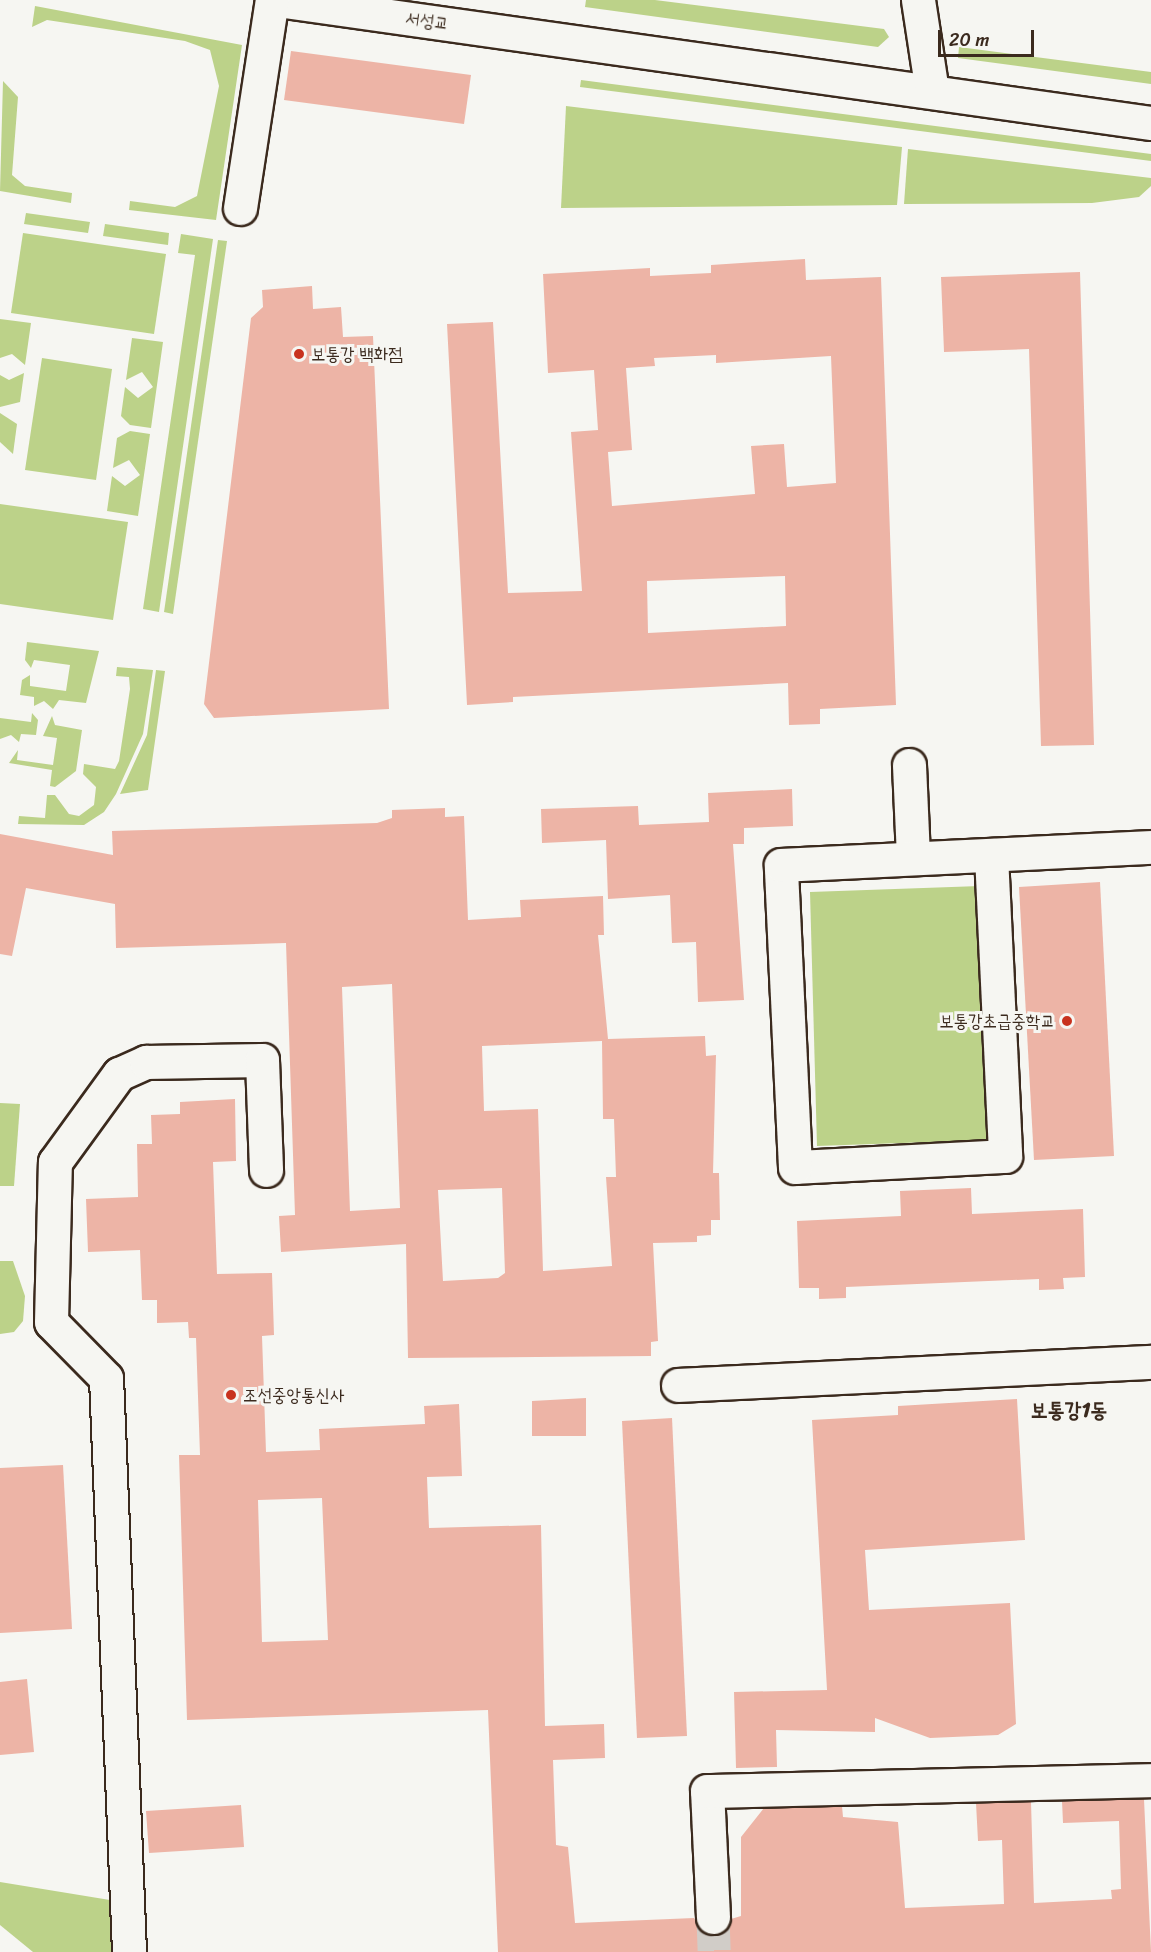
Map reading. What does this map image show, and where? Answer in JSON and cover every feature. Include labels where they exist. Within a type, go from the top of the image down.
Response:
[{"type":"street","points":[[240,208],[272,0]]},
{"type":"street","name":"서성교","points":[[277,0],[1151,123]]},
{"type":"street","points":[[918,0],[932,91]]},
{"type":"street","points":[[909,765],[913,858]]},
{"type":"street","points":[[991,855],[1005,1156],[795,1167],[781,865],[1151,847]]},
{"type":"street","points":[[129,1952],[106,1378],[51,1322],[55,1162],[119,1074],[146,1062],[262,1060],[266,1170]]},
{"type":"street","points":[[678,1385],[1151,1362]]},
{"type":"street","points":[[713,1917],[707,1791],[1151,1780]]},
{"type":"green space","points":[[586,0],[655,0],[884,29],[889,37],[878,47],[585,7]]},
{"type":"green space","points":[[35,6],[242,45],[216,220],[129,210],[130,201],[175,207],[197,196],[219,86],[210,50],[185,41],[47,20],[32,27]]},
{"type":"green space","points":[[959,47],[1151,72],[1151,84],[958,58]]},
{"type":"green space","points":[[581,80],[1151,154],[1151,161],[580,87]]},
{"type":"green space","points":[[3,81],[18,97],[12,175],[25,186],[72,193],[71,203],[0,191]]},
{"type":"green space","points":[[566,106],[902,147],[897,205],[561,208]]},
{"type":"green space","points":[[908,149],[1151,178],[1151,186],[1139,197],[1092,203],[904,204]]},
{"type":"green space","points":[[26,213],[90,222],[88,233],[24,224]]},
{"type":"green space","points":[[105,224],[169,233],[168,245],[103,236]]},
{"type":"green space","points":[[23,233],[166,254],[154,334],[11,313]]},
{"type":"green space","points":[[181,234],[213,239],[159,612],[143,609],[195,255],[178,253]]},
{"type":"green space","points":[[218,240],[227,241],[173,614],[164,612]]},
{"type":"green space","points":[[0,319],[31,323],[25,365],[12,354],[0,358]]},
{"type":"green space","points":[[132,338],[163,342],[151,428],[130,425],[121,416],[125,387],[138,398],[153,387],[142,372],[126,380]]},
{"type":"green space","points":[[42,358],[112,369],[96,480],[25,470]]},
{"type":"green space","points":[[24,373],[20,402],[0,407],[0,375],[9,380]]},
{"type":"green space","points":[[0,413],[17,424],[13,454],[0,442]]},
{"type":"green space","points":[[130,431],[150,434],[138,516],[107,511],[112,476],[125,486],[140,475],[129,460],[113,468],[117,438]]},
{"type":"green space","points":[[0,504],[128,522],[113,620],[0,604]]},
{"type":"green space","points":[[27,642],[99,651],[86,703],[59,700],[53,709],[44,701],[34,706],[34,697],[20,695],[22,680],[30,675],[30,686],[66,691],[70,665],[34,660],[31,668],[25,660]]},
{"type":"green space","points":[[117,667],[153,670],[143,734],[116,794],[104,812],[84,825],[18,824],[19,816],[45,818],[47,795],[55,795],[69,814],[79,816],[94,805],[96,787],[83,774],[84,764],[115,769],[119,761],[130,689],[129,677],[116,676]]},
{"type":"green space","points":[[156,670],[165,671],[148,790],[120,794],[147,735]]},
{"type":"green space","points":[[32,713],[38,720],[36,735],[21,734],[19,742],[11,735],[0,739],[0,718],[31,722]]},
{"type":"green space","points":[[52,716],[55,725],[82,730],[76,771],[55,787],[50,786],[52,770],[9,763],[18,750],[17,760],[53,765],[57,738],[43,736]]},
{"type":"green space","points":[[980,886],[987,1140],[817,1146],[810,892]]},
{"type":"green space","points":[[0,1103],[20,1104],[14,1186],[0,1186]]},
{"type":"green space","points":[[0,1261],[13,1261],[25,1296],[23,1321],[14,1332],[0,1334]]},
{"type":"green space","points":[[0,1882],[116,1901],[119,1952],[33,1952],[0,1925]]},
{"type":"building","points":[[291,51],[471,75],[464,124],[284,100]]},
{"type":"building","points":[[805,259],[806,280],[881,277],[896,705],[820,709],[820,724],[789,725],[788,683],[513,697],[513,702],[467,705],[447,324],[493,322],[508,593],[582,591],[571,432],[598,430],[594,370],[548,373],[543,274],[650,268],[650,276],[711,273],[711,265]],"holes":[[[716,355],[716,363],[831,356],[836,483],[787,487],[784,444],[751,446],[755,494],[612,506],[608,452],[632,450],[626,368],[655,366],[654,358]],[[785,576],[786,626],[648,633],[647,581]]]},
{"type":"building","points":[[1080,272],[1094,745],[1041,746],[1029,349],[944,352],[941,277]]},
{"type":"building","points":[[312,286],[313,309],[341,307],[343,337],[373,336],[389,709],[214,718],[204,704],[251,318],[263,307],[262,290]]},
{"type":"building","points":[[792,789],[793,826],[744,828],[744,844],[733,844],[744,1000],[698,1002],[696,942],[672,943],[670,895],[608,899],[606,840],[542,843],[541,809],[638,806],[639,825],[709,822],[708,793]]},
{"type":"building","points":[[445,808],[445,817],[464,816],[468,920],[521,917],[520,900],[603,896],[604,935],[598,935],[608,1039],[705,1036],[706,1056],[716,1055],[713,1173],[719,1173],[720,1220],[711,1220],[711,1235],[697,1236],[697,1242],[653,1243],[658,1341],[651,1342],[651,1356],[408,1358],[406,1244],[281,1252],[279,1216],[295,1215],[286,943],[116,948],[115,904],[26,888],[12,956],[0,954],[0,834],[113,855],[112,831],[377,823],[392,818],[392,810]],"holes":[[[392,984],[400,1208],[350,1211],[342,987]],[[602,1041],[603,1119],[614,1119],[616,1177],[606,1177],[612,1266],[543,1271],[538,1109],[484,1111],[482,1046]],[[502,1188],[505,1273],[498,1278],[443,1281],[438,1190]]]},
{"type":"building","name":"보통강초급중학교","points":[[1100,882],[1114,1156],[1034,1160],[1019,887]]},
{"type":"building","points":[[235,1099],[236,1161],[213,1162],[217,1274],[272,1273],[274,1335],[262,1336],[266,1452],[320,1450],[319,1429],[425,1424],[424,1406],[459,1404],[462,1476],[427,1477],[429,1528],[541,1525],[545,1726],[604,1724],[605,1758],[553,1760],[556,1845],[568,1847],[575,1923],[694,1918],[704,1933],[723,1933],[731,1919],[741,1916],[741,1837],[764,1808],[842,1806],[843,1817],[898,1822],[905,1908],[1004,1904],[1002,1840],[978,1841],[976,1803],[1031,1802],[1034,1903],[1112,1899],[1111,1890],[1121,1889],[1119,1821],[1063,1823],[1062,1801],[1144,1799],[1151,1952],[498,1952],[488,1710],[187,1720],[179,1455],[200,1455],[196,1338],[189,1338],[188,1322],[157,1323],[157,1300],[142,1300],[140,1250],[88,1252],[86,1199],[138,1197],[137,1144],[152,1144],[151,1115],[180,1114],[180,1102]],"holes":[[[322,1498],[328,1640],[262,1642],[258,1500]]]},
{"type":"building","points":[[971,1188],[972,1214],[1083,1209],[1085,1277],[1063,1278],[1064,1289],[1039,1290],[1039,1279],[846,1287],[846,1298],[819,1299],[819,1288],[799,1288],[797,1221],[901,1216],[900,1191]]},
{"type":"building","points":[[586,1398],[586,1436],[532,1436],[532,1401]]},
{"type":"building","points":[[1017,1399],[1025,1540],[865,1550],[869,1610],[1010,1603],[1016,1724],[998,1735],[930,1738],[875,1718],[875,1732],[776,1730],[777,1767],[736,1768],[734,1692],[827,1690],[812,1420],[898,1415],[898,1406]]},
{"type":"building","points":[[672,1418],[687,1736],[637,1738],[622,1421]]},
{"type":"building","points":[[63,1465],[72,1629],[0,1633],[0,1468]]},
{"type":"building","points":[[27,1679],[34,1752],[0,1755],[0,1682]]},
{"type":"building","points":[[241,1805],[244,1847],[149,1853],[146,1811]]},
{"type":"tunnel","points":[[713,1917],[714,1952]]},
{"type":"place","name":"보통강 백화점","points":[[299,354]]},
{"type":"place","name":"보통강초급중학교","points":[[1067,1021]]},
{"type":"place","name":"조선중앙통신사","points":[[231,1395]]},
{"type":"district","name":"보통강1동","points":[[1069,1410]]}]
